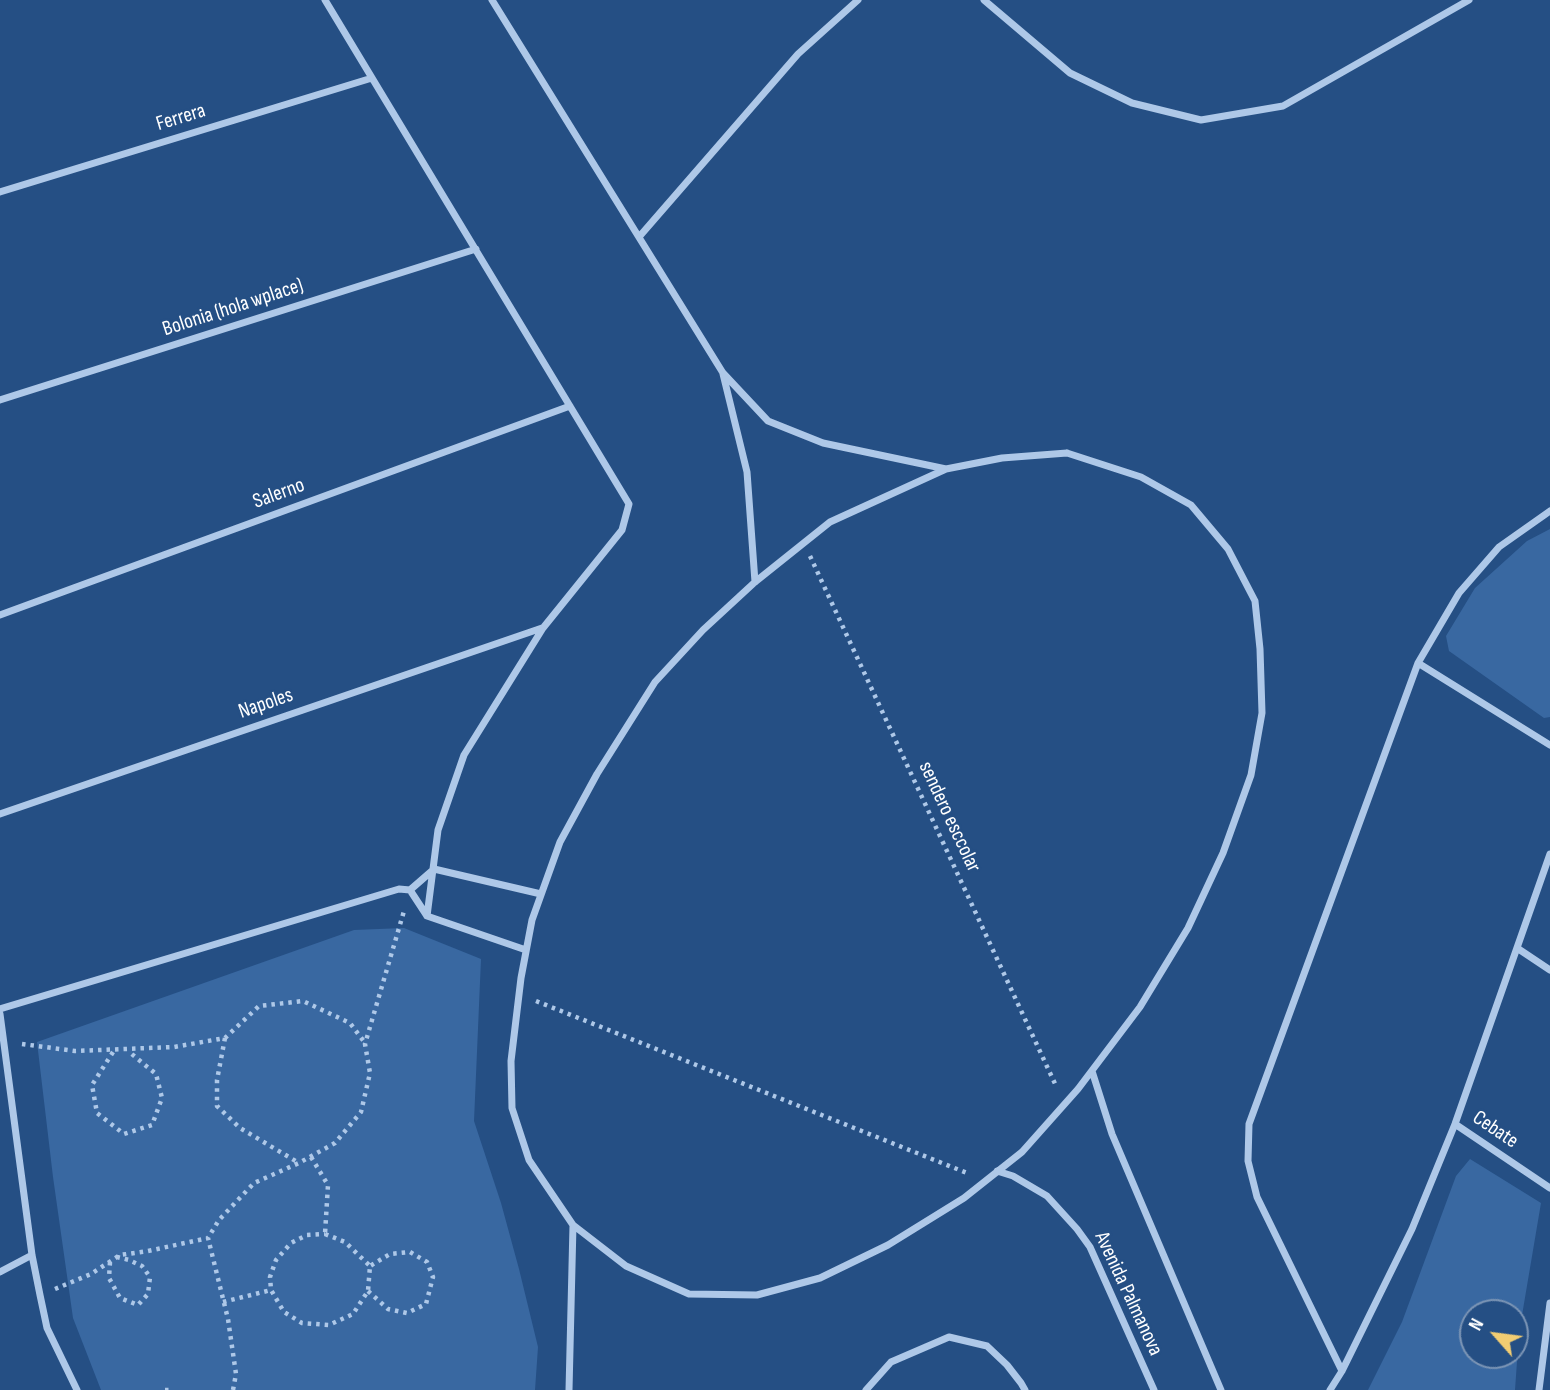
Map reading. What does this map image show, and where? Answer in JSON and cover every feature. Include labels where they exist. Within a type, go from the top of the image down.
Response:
[{"type":"street","points":[[326,0],[629,505],[622,530],[543,628],[464,755],[438,830],[427,916]]},
{"type":"street","points":[[492,0],[723,373],[768,421],[823,443],[946,469]]},
{"type":"street","points":[[639,237],[798,54],[858,0]]},
{"type":"street","points":[[984,0],[1070,73],[1132,103],[1201,120],[1283,106],[1469,0]]},
{"type":"street","name":"Ferrera","points":[[0,192],[372,78]]},
{"type":"street","name":"Bolonia (hola wplace)","points":[[0,401],[476,249]]},
{"type":"street","points":[[723,373],[747,472],[755,582]]},
{"type":"street","name":"Salerno","points":[[0,615],[570,406]]},
{"type":"street","points":[[1067,453],[1141,477],[1191,505],[1228,549],[1255,601],[1262,713],[1251,775],[1223,853],[1188,928],[1140,1007],[1092,1071],[1022,1152],[964,1198],[888,1245],[820,1278],[757,1295],[688,1294],[626,1266],[573,1225],[529,1160],[512,1108],[511,1060],[532,920],[560,842],[597,774],[655,682],[703,630],[755,582],[830,522],[946,469],[1002,458],[1067,453]]},
{"type":"street","points":[[1342,1371],[1257,1197],[1248,1161],[1249,1124],[1418,663],[1459,593],[1499,547],[1550,511]]},
{"type":"street","name":"Napoles","points":[[0,814],[543,628]]},
{"type":"street","points":[[1418,663],[1550,745]]},
{"type":"street","points":[[1330,1390],[1412,1229],[1455,1124],[1550,854]]},
{"type":"street","points":[[434,869],[541,894]]},
{"type":"street","points":[[78,1390],[47,1328],[40,1295],[32,1255],[0,1012],[399,889],[410,890],[434,869]]},
{"type":"street","points":[[410,890],[427,916],[526,950]]},
{"type":"street","points":[[1517,948],[1550,970]]},
{"type":"street","points":[[1092,1071],[1112,1133],[1221,1390]]},
{"type":"street","name":"Cebate","points":[[1455,1124],[1550,1188]]},
{"type":"street","name":"Avenida Palmanova","points":[[997,1171],[1013,1176],[1047,1196],[1090,1247],[1154,1390]]},
{"type":"street","points":[[569,1390],[573,1225]]},
{"type":"street","points":[[0,1272],[32,1255]]},
{"type":"street","points":[[1539,1390],[1550,1303]]},
{"type":"street","points":[[866,1390],[891,1362],[949,1337],[986,1346],[1007,1366],[1025,1390]]},
{"type":"path","name":"sendero esccolar","points":[[804,543],[1065,1104]]},
{"type":"path","points":[[365,1044],[410,890]]},
{"type":"path","points":[[519,994],[985,1181]]},
{"type":"path","points":[[4,1042],[75,1051],[174,1047],[225,1038],[259,1006],[303,1001],[350,1023],[365,1044],[370,1073],[361,1112],[335,1143],[254,1183],[219,1220],[208,1238],[228,1319],[236,1374],[233,1390]]},
{"type":"path","points":[[225,1038],[217,1080],[217,1106],[240,1128],[299,1163]]},
{"type":"path","points":[[113,1051],[92,1085],[97,1113],[124,1135],[152,1125],[162,1098],[156,1074],[127,1050]]},
{"type":"path","points":[[311,1157],[328,1185],[325,1234]]},
{"type":"path","points":[[325,1234],[345,1242],[370,1266],[368,1291],[353,1314],[329,1325],[302,1323],[284,1312],[271,1290],[270,1277],[276,1259],[291,1242],[307,1235],[325,1234]]},
{"type":"path","points":[[40,1295],[91,1274],[120,1255],[208,1238]]},
{"type":"path","points":[[368,1291],[388,1309],[407,1313],[426,1304],[433,1277],[427,1262],[410,1252],[390,1254],[370,1266]]},
{"type":"path","points":[[110,1261],[109,1278],[120,1298],[138,1305],[148,1294],[150,1277],[142,1266],[117,1257]]},
{"type":"path","points":[[223,1302],[271,1290]]},
{"type":"path","points":[[166,1390],[172,1390]]},
{"type":"shaded area","points":[[1550,529],[1550,717],[1544,718],[1449,651],[1446,636],[1475,588],[1527,541]]},
{"type":"shaded area","points":[[404,928],[481,959],[474,1121],[501,1203],[538,1347],[535,1390],[101,1390],[73,1318],[37,1042],[354,930]]},
{"type":"shaded area","points":[[1470,1159],[1541,1203],[1525,1299],[1459,1299],[1459,1369],[1516,1369],[1515,1390],[1368,1390],[1402,1322],[1456,1176]]}]
